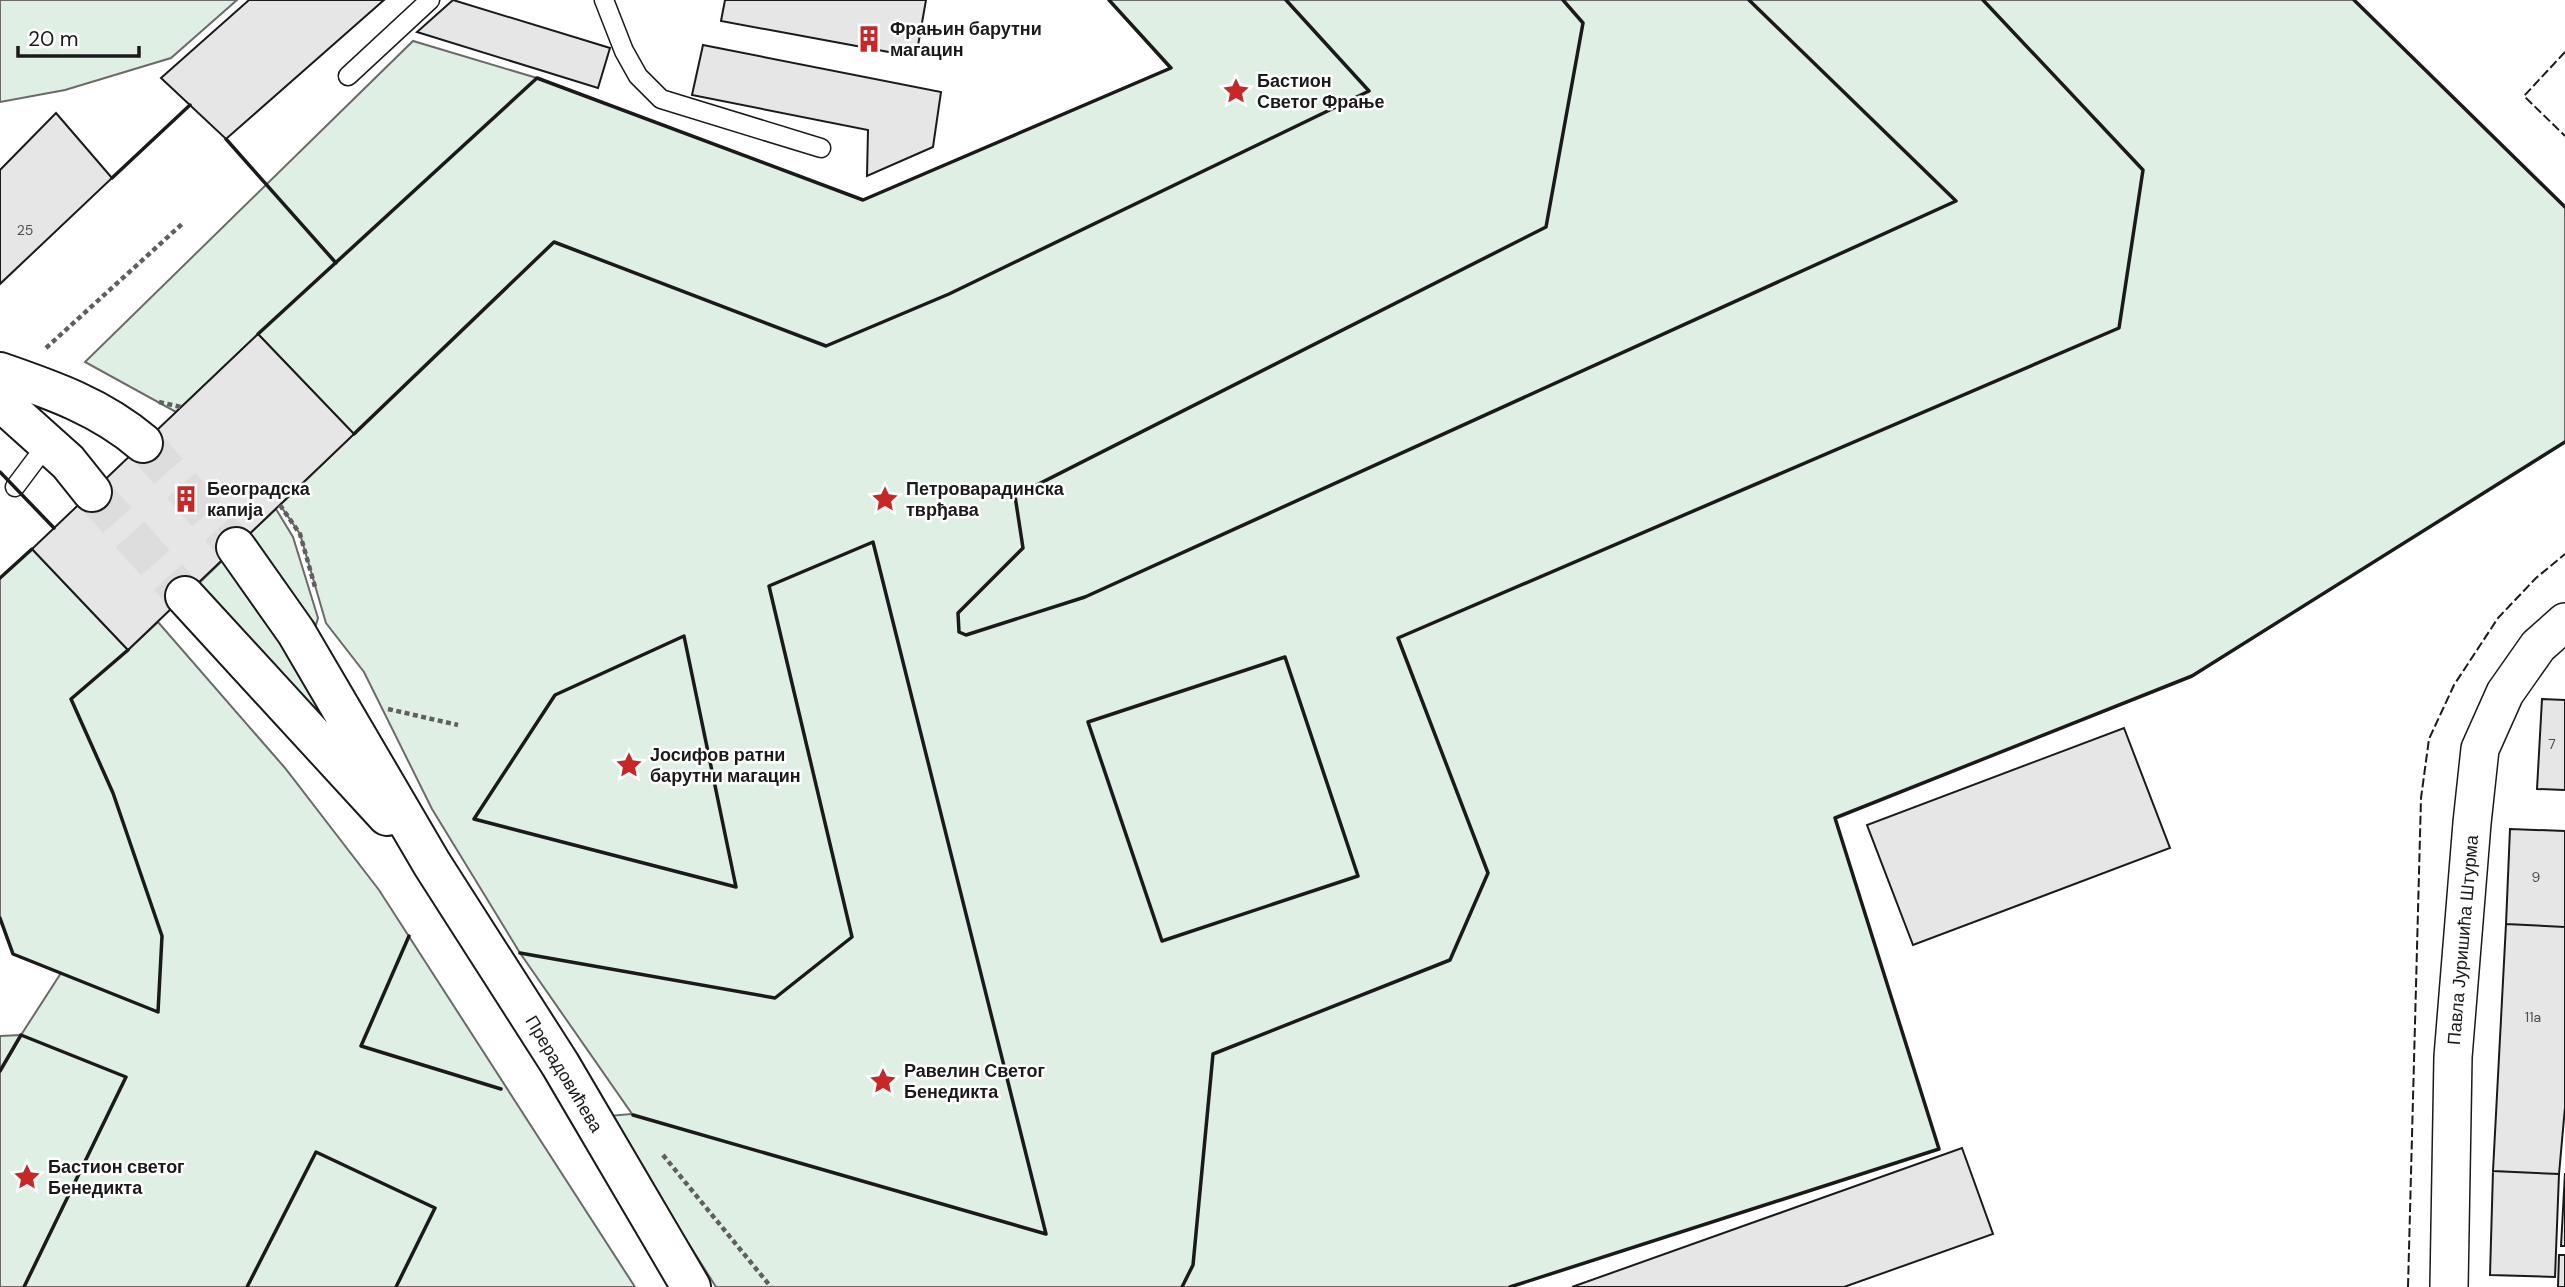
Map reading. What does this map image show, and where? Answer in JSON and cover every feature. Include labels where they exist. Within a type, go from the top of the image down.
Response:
[{"type":"main road","points":[[0,372],[54,390],[87,405],[115,421],[143,443]]},
{"type":"main road","points":[[0,401],[48,443],[92,492]]},
{"type":"main road","name":"Прерадовићева","points":[[236,547],[296,632],[432,864],[560,1064],[691,1287]]},
{"type":"main road","name":"Прерадовићева","points":[[184,596],[259,675],[328,755],[432,864]]},
{"type":"street","name":"Павла Јуришића Штурма","points":[[2449,1287],[2453,1057],[2480,750],[2505,692],[2538,646],[2565,622]]},
{"type":"lane","points":[[348,76],[430,0]]},
{"type":"lane","points":[[604,0],[624,51],[638,76],[661,99],[821,148]]},
{"type":"lane","points":[[15,487],[48,443]]},
{"type":"path","points":[[43,350],[182,224]]},
{"type":"path","points":[[380,708],[458,725]]},
{"type":"green space","points":[[0,0],[237,0],[171,58],[65,90],[0,102]]},
{"type":"green space","points":[[1109,0],[2354,0],[2565,207],[2565,442],[2192,676],[1835,818],[1939,1149],[1510,1287],[716,1287],[608,1116],[632,1114],[520,953],[432,809],[364,672],[326,623],[300,534],[280,505],[354,434],[258,334],[176,412],[85,362],[413,41],[537,78],[863,200],[1170,68]]},
{"type":"green space","points":[[276,509],[293,537],[318,618],[316,625],[241,542]]},
{"type":"green space","points":[[32,549],[128,650],[158,622],[285,768],[379,890],[635,1287],[0,1287],[0,1036],[21,1035],[61,973],[13,954],[0,918],[0,578]]},
{"type":"green space","points":[[225,558],[237,572],[321,707],[323,719],[192,590]]},
{"type":"building","points":[[249,0],[384,0],[226,139],[161,78]]},
{"type":"building","points":[[453,0],[610,48],[598,88],[417,32]]},
{"type":"building","name":"Фрањин барутни магацин","points":[[725,0],[926,0],[916,57],[721,21]]},
{"type":"building","points":[[703,45],[941,92],[933,147],[867,176],[868,130],[692,95]]},
{"type":"building","points":[[56,113],[112,178],[0,284],[0,170]]},
{"type":"building","name":"Београдска капија","points":[[258,334],[354,434],[128,650],[32,549]]},
{"type":"building","points":[[2542,699],[2565,700],[2565,790],[2537,789]]},
{"type":"building","points":[[2124,728],[2170,848],[1913,945],[1867,825]]},
{"type":"building","points":[[2510,829],[2565,831],[2565,927],[2506,924]]},
{"type":"building","points":[[2506,924],[2565,927],[2565,1107],[2559,1174],[2493,1171]]},
{"type":"building","points":[[1962,1148],[1993,1234],[1844,1287],[1572,1287]]},
{"type":"building","points":[[2493,1171],[2559,1174],[2555,1277],[2490,1275]]},
{"type":"building","points":[[2565,1173],[2565,1246],[2561,1246]]},
{"type":"building","points":[[2559,1255],[2565,1255],[2565,1287],[2558,1287]]},
{"type":"tunnel","points":[[143,443],[236,547]]},
{"type":"tunnel","points":[[92,492],[185,596]]},
{"type":"fence","points":[[2565,52],[2524,96],[2565,136]]},
{"type":"fence","points":[[2408,1287],[2421,798],[2429,739],[2454,685],[2498,618],[2536,578],[2565,554]]},
{"type":"wall","points":[[258,334],[537,78],[863,200],[1171,68],[1109,0]]},
{"type":"wall","points":[[354,434],[554,242],[826,346],[949,294],[1369,91],[1286,0]]},
{"type":"wall","points":[[1563,0],[1583,23],[1546,227],[1015,496],[1023,548],[958,613],[959,632],[966,635],[1085,597],[1956,201],[1749,0]]},
{"type":"wall","points":[[1182,1287],[1193,1265],[1213,1054],[1450,960],[1488,873],[1398,638],[2119,328],[2143,170],[1983,0]]},
{"type":"wall","points":[[2354,0],[2565,207]]},
{"type":"wall","points":[[112,178],[190,105]]},
{"type":"wall","points":[[226,139],[336,263]]},
{"type":"wall","points":[[1510,1287],[1939,1149],[1835,818],[2192,676],[2565,442]]},
{"type":"wall","points":[[0,472],[54,528]]},
{"type":"wall","points":[[520,953],[775,998],[852,937],[769,586],[873,542],[1046,1234],[633,1115]]},
{"type":"wall","points":[[0,578],[32,549]]},
{"type":"wall","points":[[684,636],[736,887],[474,819],[555,695],[684,636]]},
{"type":"wall","points":[[0,918],[13,954],[158,1012],[162,936],[113,793],[71,699],[128,650]]},
{"type":"wall","points":[[1285,657],[1358,876],[1162,941],[1088,722],[1285,657]]},
{"type":"wall","points":[[409,936],[361,1046],[501,1089]]},
{"type":"wall","points":[[0,1071],[21,1035],[126,1077],[24,1287]]},
{"type":"wall","points":[[247,1287],[316,1152],[435,1208],[396,1287]]},
{"type":"place","name":"Фрањин барутни магацин","points":[[869,39]]},
{"type":"place","name":"Бастион Светог Фрање","points":[[1236,91]]},
{"type":"place","name":"Београдска капија","points":[[186,499]]},
{"type":"place","name":"Петроварадинска тврђава","points":[[885,499]]},
{"type":"place","name":"Јосифов ратни барутни магацин","points":[[629,765]]},
{"type":"place","name":"Равелин Светог Бенедикта","points":[[883,1081]]},
{"type":"place","name":"Бастион светог Бенедикта","points":[[27,1177]]}]
